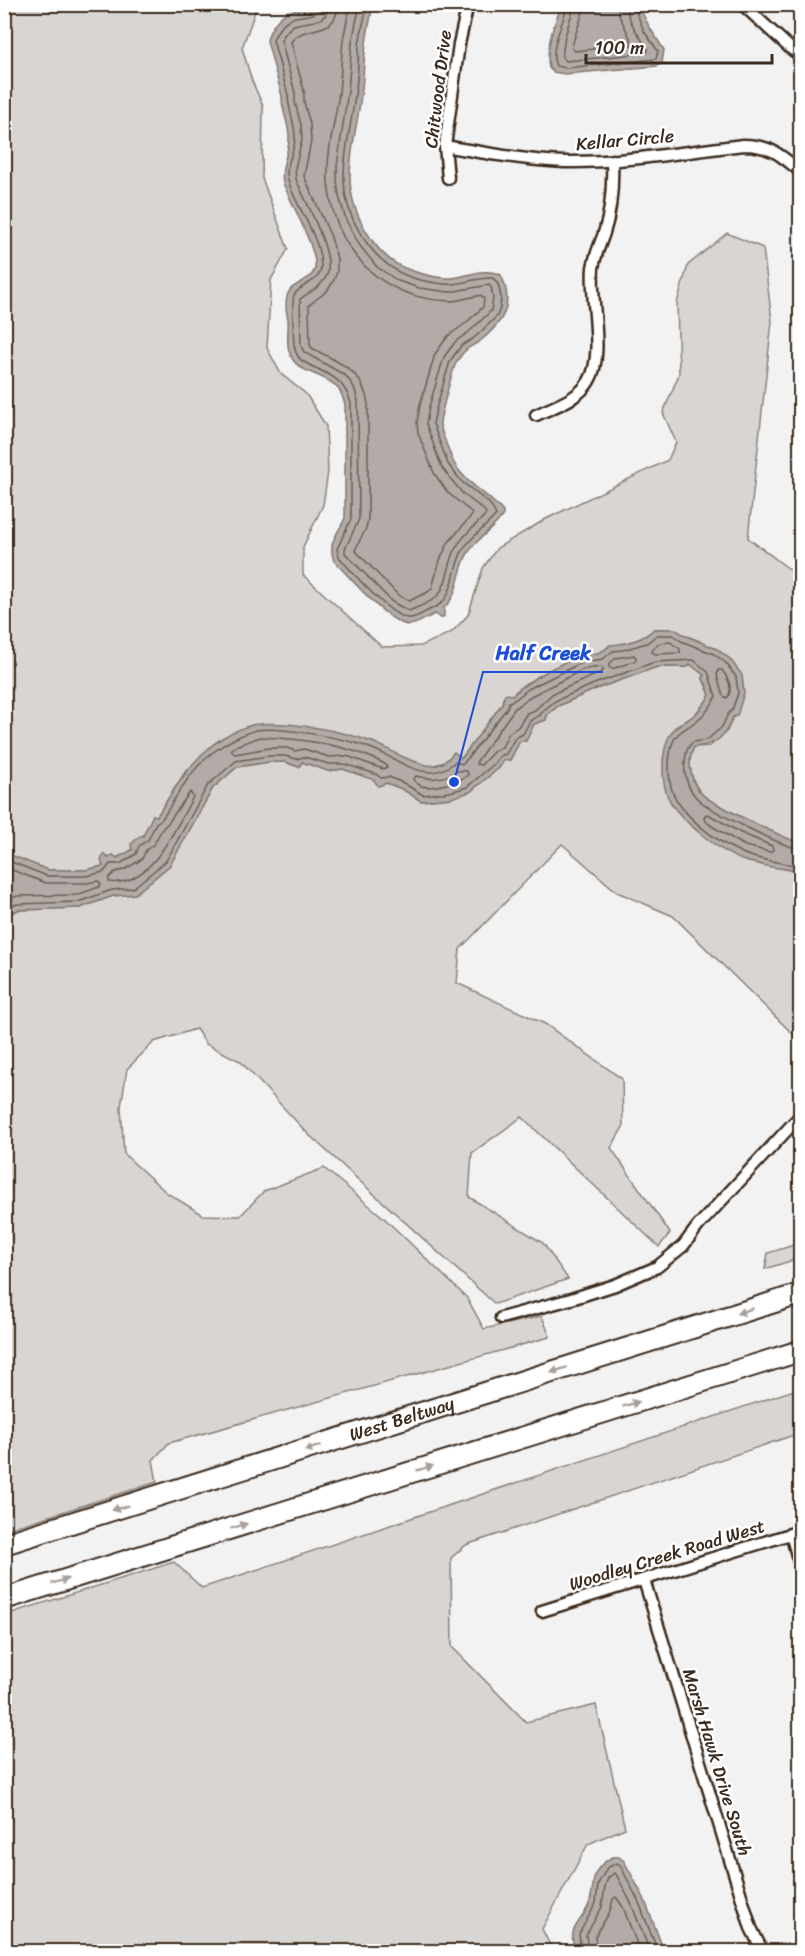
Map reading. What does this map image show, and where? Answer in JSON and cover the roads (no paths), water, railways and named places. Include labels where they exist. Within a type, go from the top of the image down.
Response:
[{"type":"highway","name":"West Beltway","points":[[4,1544],[801,1294]]},
{"type":"highway","points":[[4,1599],[801,1351]]},
{"type":"street","name":"Chitwood Drive","points":[[448,178],[445,146],[459,44],[468,4]]},
{"type":"street","points":[[742,4],[790,48],[801,55]]},
{"type":"street","name":"Kellar Circle","points":[[445,146],[564,162],[612,160],[743,145],[757,146],[779,154],[801,171]]},
{"type":"street","points":[[536,415],[583,390],[595,369],[593,270],[596,252],[604,235],[610,209],[613,186],[612,160]]},
{"type":"street","points":[[501,1318],[572,1299],[657,1268],[683,1246],[698,1226],[801,1116]]},
{"type":"street","points":[[796,1533],[801,1566]]},
{"type":"street","name":"Woodley Creek Road West","points":[[542,1611],[796,1533]]},
{"type":"street","name":"Marsh Hawk Drive South","points":[[644,1580],[751,1928],[763,1952]]},
{"type":"water","points":[[324,4],[373,5],[364,58],[350,177],[354,204],[359,218],[374,244],[395,263],[430,276],[447,278],[483,272],[501,275],[507,295],[504,313],[495,328],[479,342],[469,347],[456,363],[446,394],[440,425],[452,459],[462,475],[497,505],[503,515],[468,553],[453,596],[444,608],[444,616],[441,618],[435,614],[412,625],[400,623],[380,608],[334,561],[332,548],[334,538],[345,518],[345,405],[338,388],[297,365],[288,347],[286,306],[288,295],[294,287],[314,272],[315,260],[283,183],[289,134],[282,96],[267,41],[279,18],[286,13]]},
{"type":"water","points":[[562,5],[638,5],[664,50],[662,63],[657,66],[565,74],[553,72],[549,68],[549,44]]},
{"type":"water","points":[[654,629],[675,629],[717,649],[730,659],[742,675],[744,693],[737,716],[733,717],[727,730],[719,739],[694,747],[690,759],[693,779],[705,797],[751,822],[800,844],[800,872],[756,864],[734,856],[693,828],[671,803],[665,789],[663,773],[667,741],[675,729],[698,712],[710,695],[703,679],[704,675],[690,664],[688,667],[657,667],[596,689],[558,706],[547,715],[546,720],[534,724],[526,741],[520,741],[510,760],[503,760],[499,768],[470,792],[451,798],[421,801],[387,783],[378,786],[374,780],[343,769],[328,771],[302,762],[299,767],[285,762],[269,762],[237,767],[213,788],[170,865],[135,894],[113,896],[80,908],[18,910],[5,916],[5,842],[8,854],[48,870],[86,870],[103,866],[101,860],[104,854],[108,858],[113,855],[117,858],[132,850],[131,844],[143,836],[153,815],[157,816],[189,768],[220,739],[233,732],[249,726],[271,723],[316,728],[360,738],[413,761],[435,766],[446,761],[454,752],[462,758],[502,704],[505,694],[513,695],[554,667],[572,659],[599,653],[610,645],[634,641]]},
{"type":"water","points":[[612,1857],[619,1857],[624,1861],[644,1898],[664,1951],[576,1951],[573,1943],[574,1930],[588,1908],[597,1871]]},
{"type":"place","name":"Half Creek","points":[[454,782]]}]
